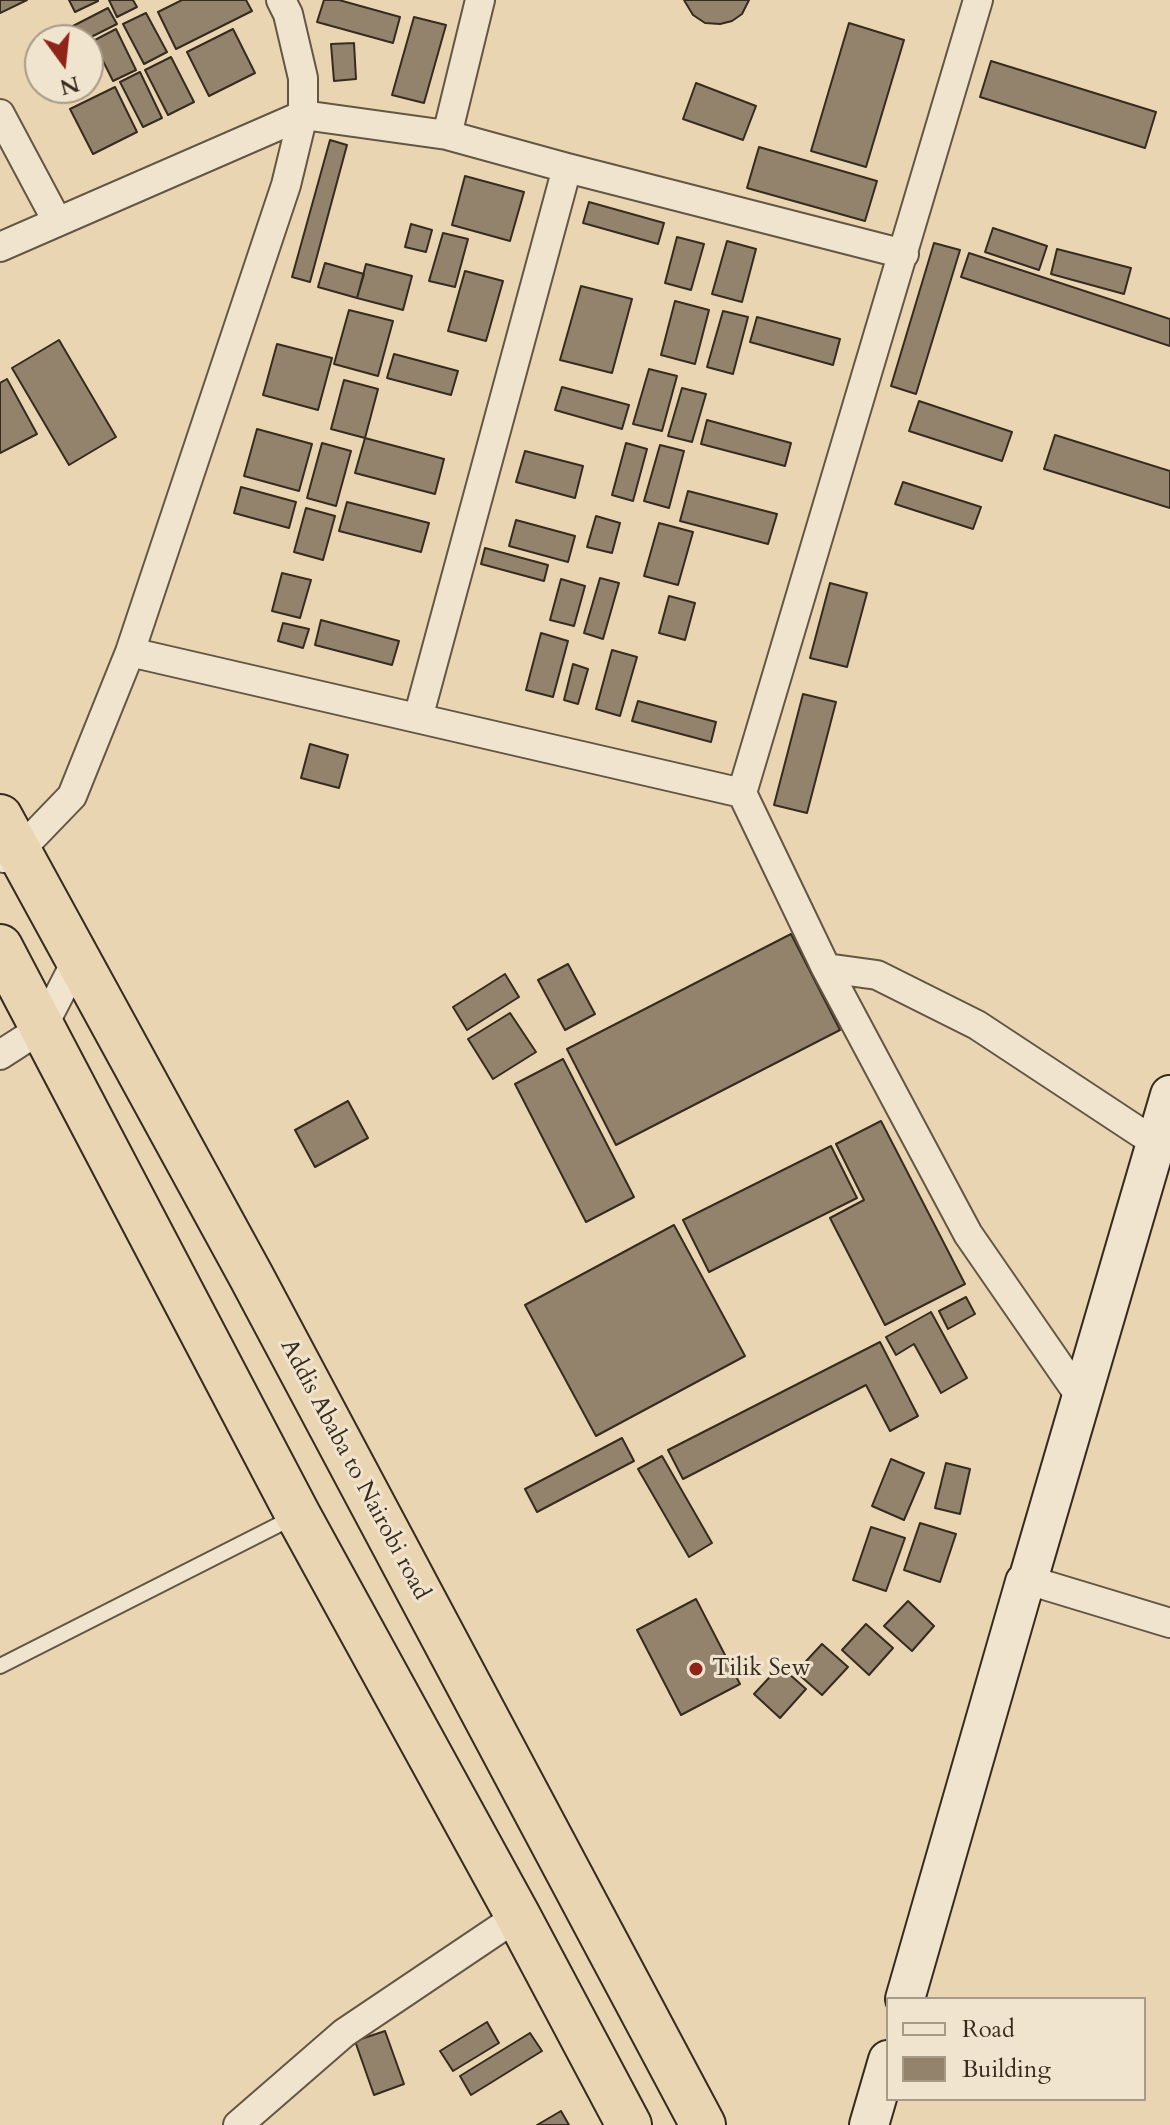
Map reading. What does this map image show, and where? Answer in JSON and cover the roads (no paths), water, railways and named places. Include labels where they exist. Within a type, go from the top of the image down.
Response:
[{"type":"highway","name":"Addis Ababa to Nairobi road","points":[[6,843],[77,960],[288,1346],[703,2125]]},
{"type":"highway","points":[[0,947],[298,1515],[629,2125]]},
{"type":"main road","points":[[906,1997],[1020,1597],[1028,1580],[1163,1144],[1170,1095]]},
{"type":"main road","points":[[869,2125],[886,2067]]},
{"type":"street","points":[[6,843],[72,796],[130,652],[286,185],[303,115],[303,78],[288,14],[281,0]]},
{"type":"street","points":[[447,135],[480,0]]},
{"type":"street","points":[[978,0],[742,793],[826,968],[968,1234],[1082,1399]]},
{"type":"street","points":[[0,114],[57,221]]},
{"type":"street","points":[[0,247],[303,115],[447,135],[904,254]]},
{"type":"street","points":[[418,718],[567,168]]},
{"type":"street","points":[[130,652],[742,793]]},
{"type":"street","points":[[0,1055],[42,1028],[77,960]]},
{"type":"street","points":[[826,968],[877,975],[977,1025],[1163,1144]]},
{"type":"street","points":[[1028,1580],[1170,1623]]},
{"type":"street","points":[[238,2125],[344,2033],[518,1916]]},
{"type":"lane","points":[[0,1666],[298,1515]]},
{"type":"place","name":"Tilik Sew","points":[[696,1669]]}]
